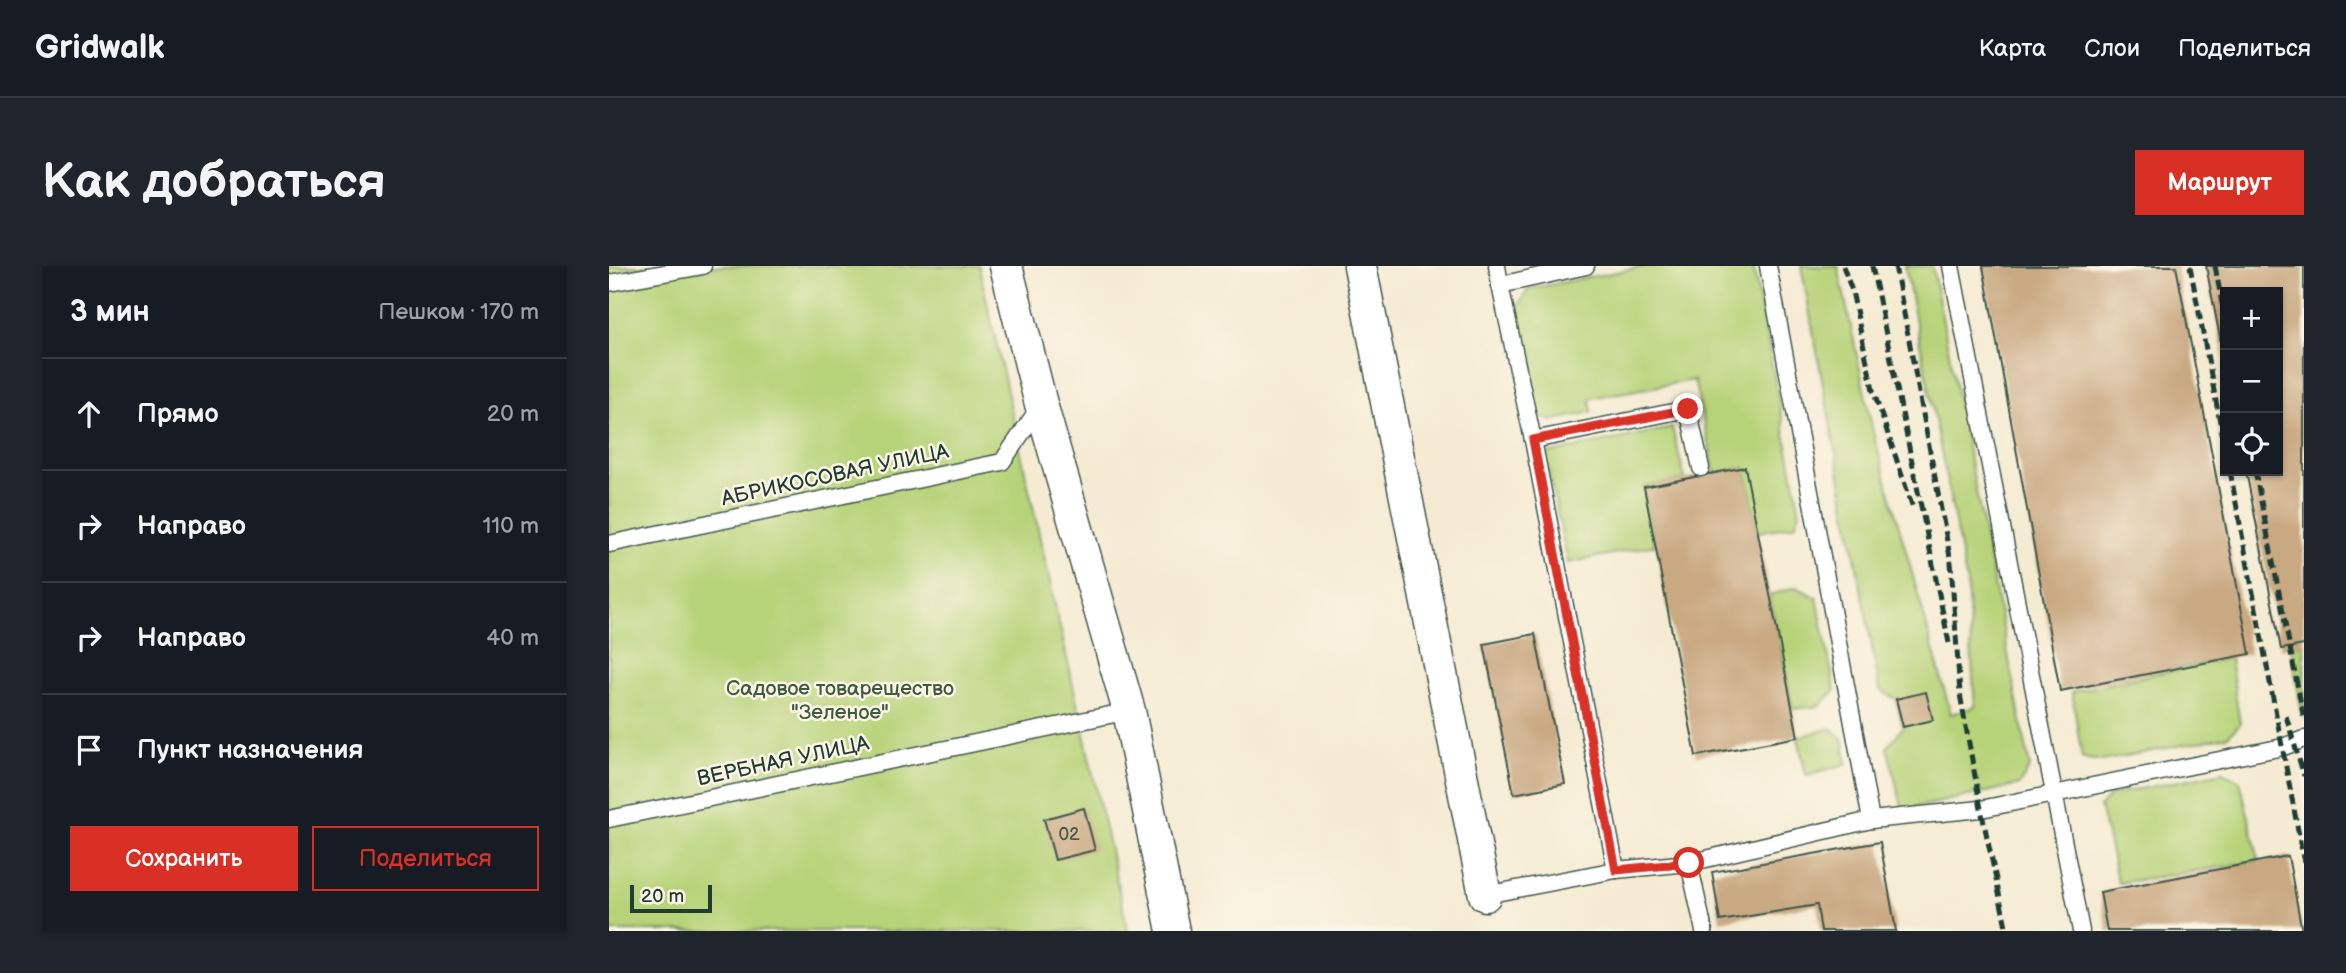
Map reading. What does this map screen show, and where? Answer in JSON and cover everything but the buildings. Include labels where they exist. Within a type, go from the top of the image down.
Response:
[{"type":"street","points":[[1006,266],[1041,404],[1129,711],[1173,931]]},
{"type":"street","points":[[1360,266],[1485,895]]},
{"type":"lane","points":[[609,283],[703,266]]},
{"type":"lane","points":[[1497,266],[1616,870]]},
{"type":"lane","points":[[1500,285],[1586,266]]},
{"type":"lane","points":[[1767,266],[1871,820]]},
{"type":"lane","points":[[1951,266],[2081,931]]},
{"type":"lane","name":"АБРИКОСОВАЯ УЛИЦА","points":[[609,544],[1002,462],[1041,404]]},
{"type":"lane","points":[[1533,440],[1688,409],[1701,468]]},
{"type":"lane","name":"ВЕРБНАЯ УЛИЦА","points":[[609,819],[1129,711]]},
{"type":"lane","points":[[1485,895],[1616,870],[1689,863],[1871,820],[1981,810],[2295,745],[2304,739]]},
{"type":"lane","points":[[1689,863],[1703,931]]},
{"type":"green space","name":"Садовое товарещество \"Зеленое\"","points":[[609,266],[979,266],[1128,931],[609,931]]},
{"type":"green space","points":[[1647,266],[1753,266],[1800,512],[1795,525],[1758,532],[1745,467],[1715,473],[1694,380],[1590,398],[1592,412],[1551,421],[1534,411],[1516,308],[1529,289]]},
{"type":"green space","points":[[1801,266],[1838,266],[1873,432],[1951,714],[1975,707],[1967,584],[1905,266],[1932,266],[2030,767],[2019,785],[1903,810],[1887,747],[1903,727],[1896,699],[1880,690]]},
{"type":"green space","points":[[1672,428],[1685,479],[1644,487],[1655,545],[1568,563],[1545,454]]},
{"type":"green space","points":[[1796,587],[1817,598],[1835,690],[1820,706],[1793,709],[1770,595]]},
{"type":"green space","points":[[2304,645],[2304,717],[2291,647]]},
{"type":"green space","points":[[2230,658],[2240,724],[2228,736],[2102,761],[2082,758],[2072,692]]},
{"type":"green space","points":[[1832,728],[1844,742],[1847,764],[1806,775],[1798,737]]},
{"type":"green space","points":[[2223,772],[2240,781],[2259,861],[2118,883],[2100,806],[2110,795]]},
{"type":"railway","points":[[1843,266],[1852,291],[1873,390],[1913,508]]},
{"type":"railway","points":[[1872,266],[1949,643]]},
{"type":"railway","points":[[1895,266],[1951,562],[1960,694],[2007,931]]},
{"type":"railway","points":[[2190,266],[2220,422]]},
{"type":"railway","points":[[2215,266],[2220,292]]},
{"type":"railway","points":[[2231,476],[2304,862]]},
{"type":"railway","points":[[2256,476],[2304,719]]},
{"type":"railway","points":[[2286,716],[2304,776]]},
{"type":"route","points":[[1688,409],[1533,440],[1616,870],[1689,863]]}]
